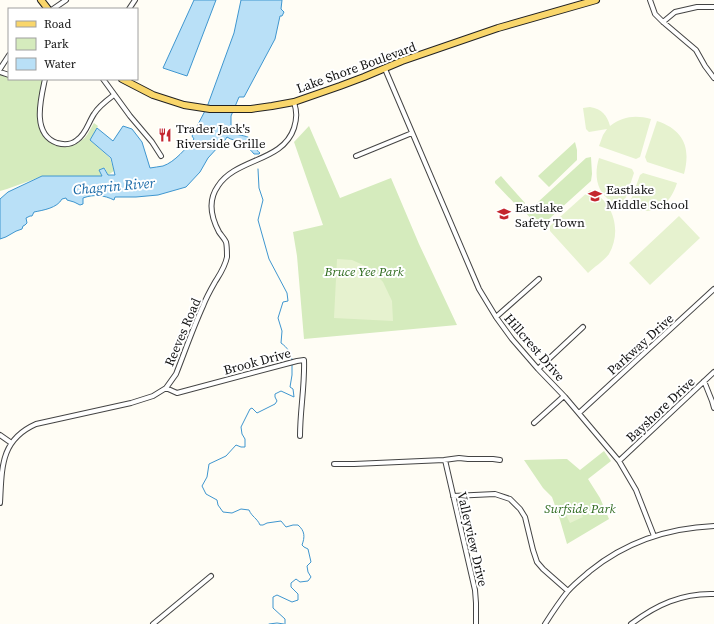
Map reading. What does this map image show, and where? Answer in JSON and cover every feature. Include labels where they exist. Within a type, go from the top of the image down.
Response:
[{"type":"main road","points":[[41,0],[47,8]]},
{"type":"main road","name":"Lake Shore Boulevard","points":[[124,80],[153,95],[184,105],[210,109],[251,109],[294,102],[364,77],[413,57],[498,28],[596,0]]},
{"type":"street","points":[[54,8],[66,0]]},
{"type":"street","points":[[650,0],[655,14],[696,50],[714,78]]},
{"type":"street","points":[[663,22],[675,12],[697,7],[714,7]]},
{"type":"street","points":[[0,71],[8,57]]},
{"type":"street","name":"Hillcrest Drive","points":[[385,69],[479,289],[496,317],[512,339],[579,413],[619,461],[636,490],[654,536]]},
{"type":"street","points":[[45,80],[40,104],[41,124],[48,138],[53,142],[61,144],[70,144],[77,141],[83,135],[93,115],[100,106],[114,95]]},
{"type":"street","points":[[104,80],[130,116],[152,142],[161,156]]},
{"type":"street","name":"Reeves Road","points":[[0,503],[1,467],[4,455],[10,442],[18,434],[36,424],[131,403],[153,396],[166,388],[176,374],[203,306],[224,268],[227,256],[226,242],[219,233],[211,211],[212,198],[218,186],[226,176],[268,154],[288,139],[296,123],[297,112],[294,102]]},
{"type":"street","points":[[356,156],[412,133]]},
{"type":"street","points":[[496,317],[539,279]]},
{"type":"street","name":"Parkway Drive","points":[[579,413],[714,289]]},
{"type":"street","points":[[538,369],[583,327]]},
{"type":"street","name":"Brook Drive","points":[[166,388],[177,393],[304,360],[304,383],[300,436]]},
{"type":"street","name":"Bayshore Drive","points":[[619,461],[714,372]]},
{"type":"street","points":[[704,381],[714,408]]},
{"type":"street","points":[[534,423],[564,396]]},
{"type":"street","points":[[0,435],[10,442]]},
{"type":"street","points":[[334,464],[445,460],[459,458],[500,460]]},
{"type":"street","name":"Valleyview Drive","points":[[445,460],[475,590],[476,624]]},
{"type":"street","points":[[453,496],[495,494],[510,499],[520,509],[525,517],[537,562],[568,591]]},
{"type":"street","points":[[545,624],[568,591],[584,576],[617,552],[654,536],[683,529],[714,526]]},
{"type":"street","points":[[153,624],[211,576]]},
{"type":"street","points":[[631,624],[644,614],[666,602],[691,595],[714,594]]},
{"type":"green space","points":[[0,75],[8,77],[8,80],[44,80],[39,100],[38,121],[44,135],[55,144],[68,146],[75,144],[84,138],[94,123],[98,126],[90,140],[110,158],[114,171],[108,175],[105,168],[99,170],[102,176],[43,176],[0,191]]},
{"type":"green space","points":[[590,107],[601,111],[610,126],[620,120],[630,117],[651,119],[640,157],[636,159],[599,146],[607,129],[589,132],[586,129],[583,108]]},
{"type":"green space","points":[[657,121],[674,129],[683,141],[687,156],[684,174],[647,162],[645,157]]},
{"type":"green space","name":"Bruce Yee Park","points":[[309,126],[340,198],[391,178],[419,244],[457,325],[304,339],[297,256],[293,232],[323,225],[294,142]]},
{"type":"green space","points":[[575,142],[577,160],[549,187],[538,176]]},
{"type":"green space","points":[[591,157],[591,181],[539,228],[526,213],[586,158]]},
{"type":"green space","points":[[599,158],[632,169],[634,173],[623,206],[614,203],[606,197],[599,188],[597,164]]},
{"type":"green space","points":[[643,173],[677,183],[674,192],[669,199],[659,208],[645,211],[628,208],[640,175]]},
{"type":"green space","points":[[501,176],[525,203],[521,208],[519,208],[495,183],[495,181]]},
{"type":"green space","points":[[590,190],[598,195],[610,209],[615,227],[615,236],[609,254],[588,273],[550,231],[550,226]]},
{"type":"green space","points":[[679,216],[700,238],[650,285],[629,263]]},
{"type":"green space","points":[[337,259],[352,260],[370,268],[383,282],[392,301],[393,321],[334,318]]},
{"type":"green space","name":"Surfside Park","points":[[604,451],[611,461],[588,479],[600,498],[609,519],[567,544],[552,497],[543,488],[524,460],[567,459],[580,470]]},
{"type":"green space","points":[[579,509],[583,517],[570,523],[566,515]]},
{"type":"water","points":[[194,0],[216,0],[187,76],[163,68]]},
{"type":"water","name":"Chagrin River","points":[[241,0],[282,0],[281,9],[284,12],[282,16],[280,16],[275,39],[244,97],[239,97],[231,116],[231,125],[234,128],[234,133],[251,139],[256,149],[260,153],[259,154],[254,154],[242,143],[227,137],[224,147],[221,148],[219,146],[208,158],[200,172],[186,187],[158,195],[115,197],[114,200],[103,196],[91,196],[83,198],[83,204],[80,205],[67,200],[66,198],[62,199],[54,207],[34,212],[32,216],[26,218],[27,223],[22,229],[0,239],[0,199],[8,192],[42,176],[102,176],[99,170],[104,168],[108,175],[115,175],[111,158],[90,140],[97,128],[113,141],[123,126],[132,129],[142,142],[150,168],[163,166],[180,154],[194,139],[192,136],[207,107],[234,33]]},
{"type":"waterway","points":[[258,169],[259,188],[263,200],[258,220],[269,259],[287,293],[288,301],[283,302],[278,318],[282,331],[281,343],[289,351],[292,361]]},
{"type":"waterway","points":[[285,624],[285,619],[273,608],[273,597],[277,595],[292,602],[298,600],[298,594],[291,587],[291,583],[296,579],[300,582],[308,581],[311,577],[307,566],[311,562],[308,549],[302,545],[304,539],[302,530],[298,525],[286,527],[281,521],[260,525],[249,510],[241,509],[232,513],[223,512],[218,505],[217,500],[206,494],[202,486],[207,477],[209,464],[226,456],[236,445],[245,447],[245,439],[242,434],[241,427],[250,409],[252,408],[257,413],[275,404],[277,401],[275,394],[281,391],[294,397],[293,389],[290,387],[292,364]]},
{"type":"waterway","points":[[269,624],[284,624]]},
{"type":"place","name":"Trader Jack's Riverside Grille","points":[[165,135]]},
{"type":"place","name":"Eastlake Middle School","points":[[595,196]]},
{"type":"place","name":"Eastlake Safety Town","points":[[504,214]]}]
